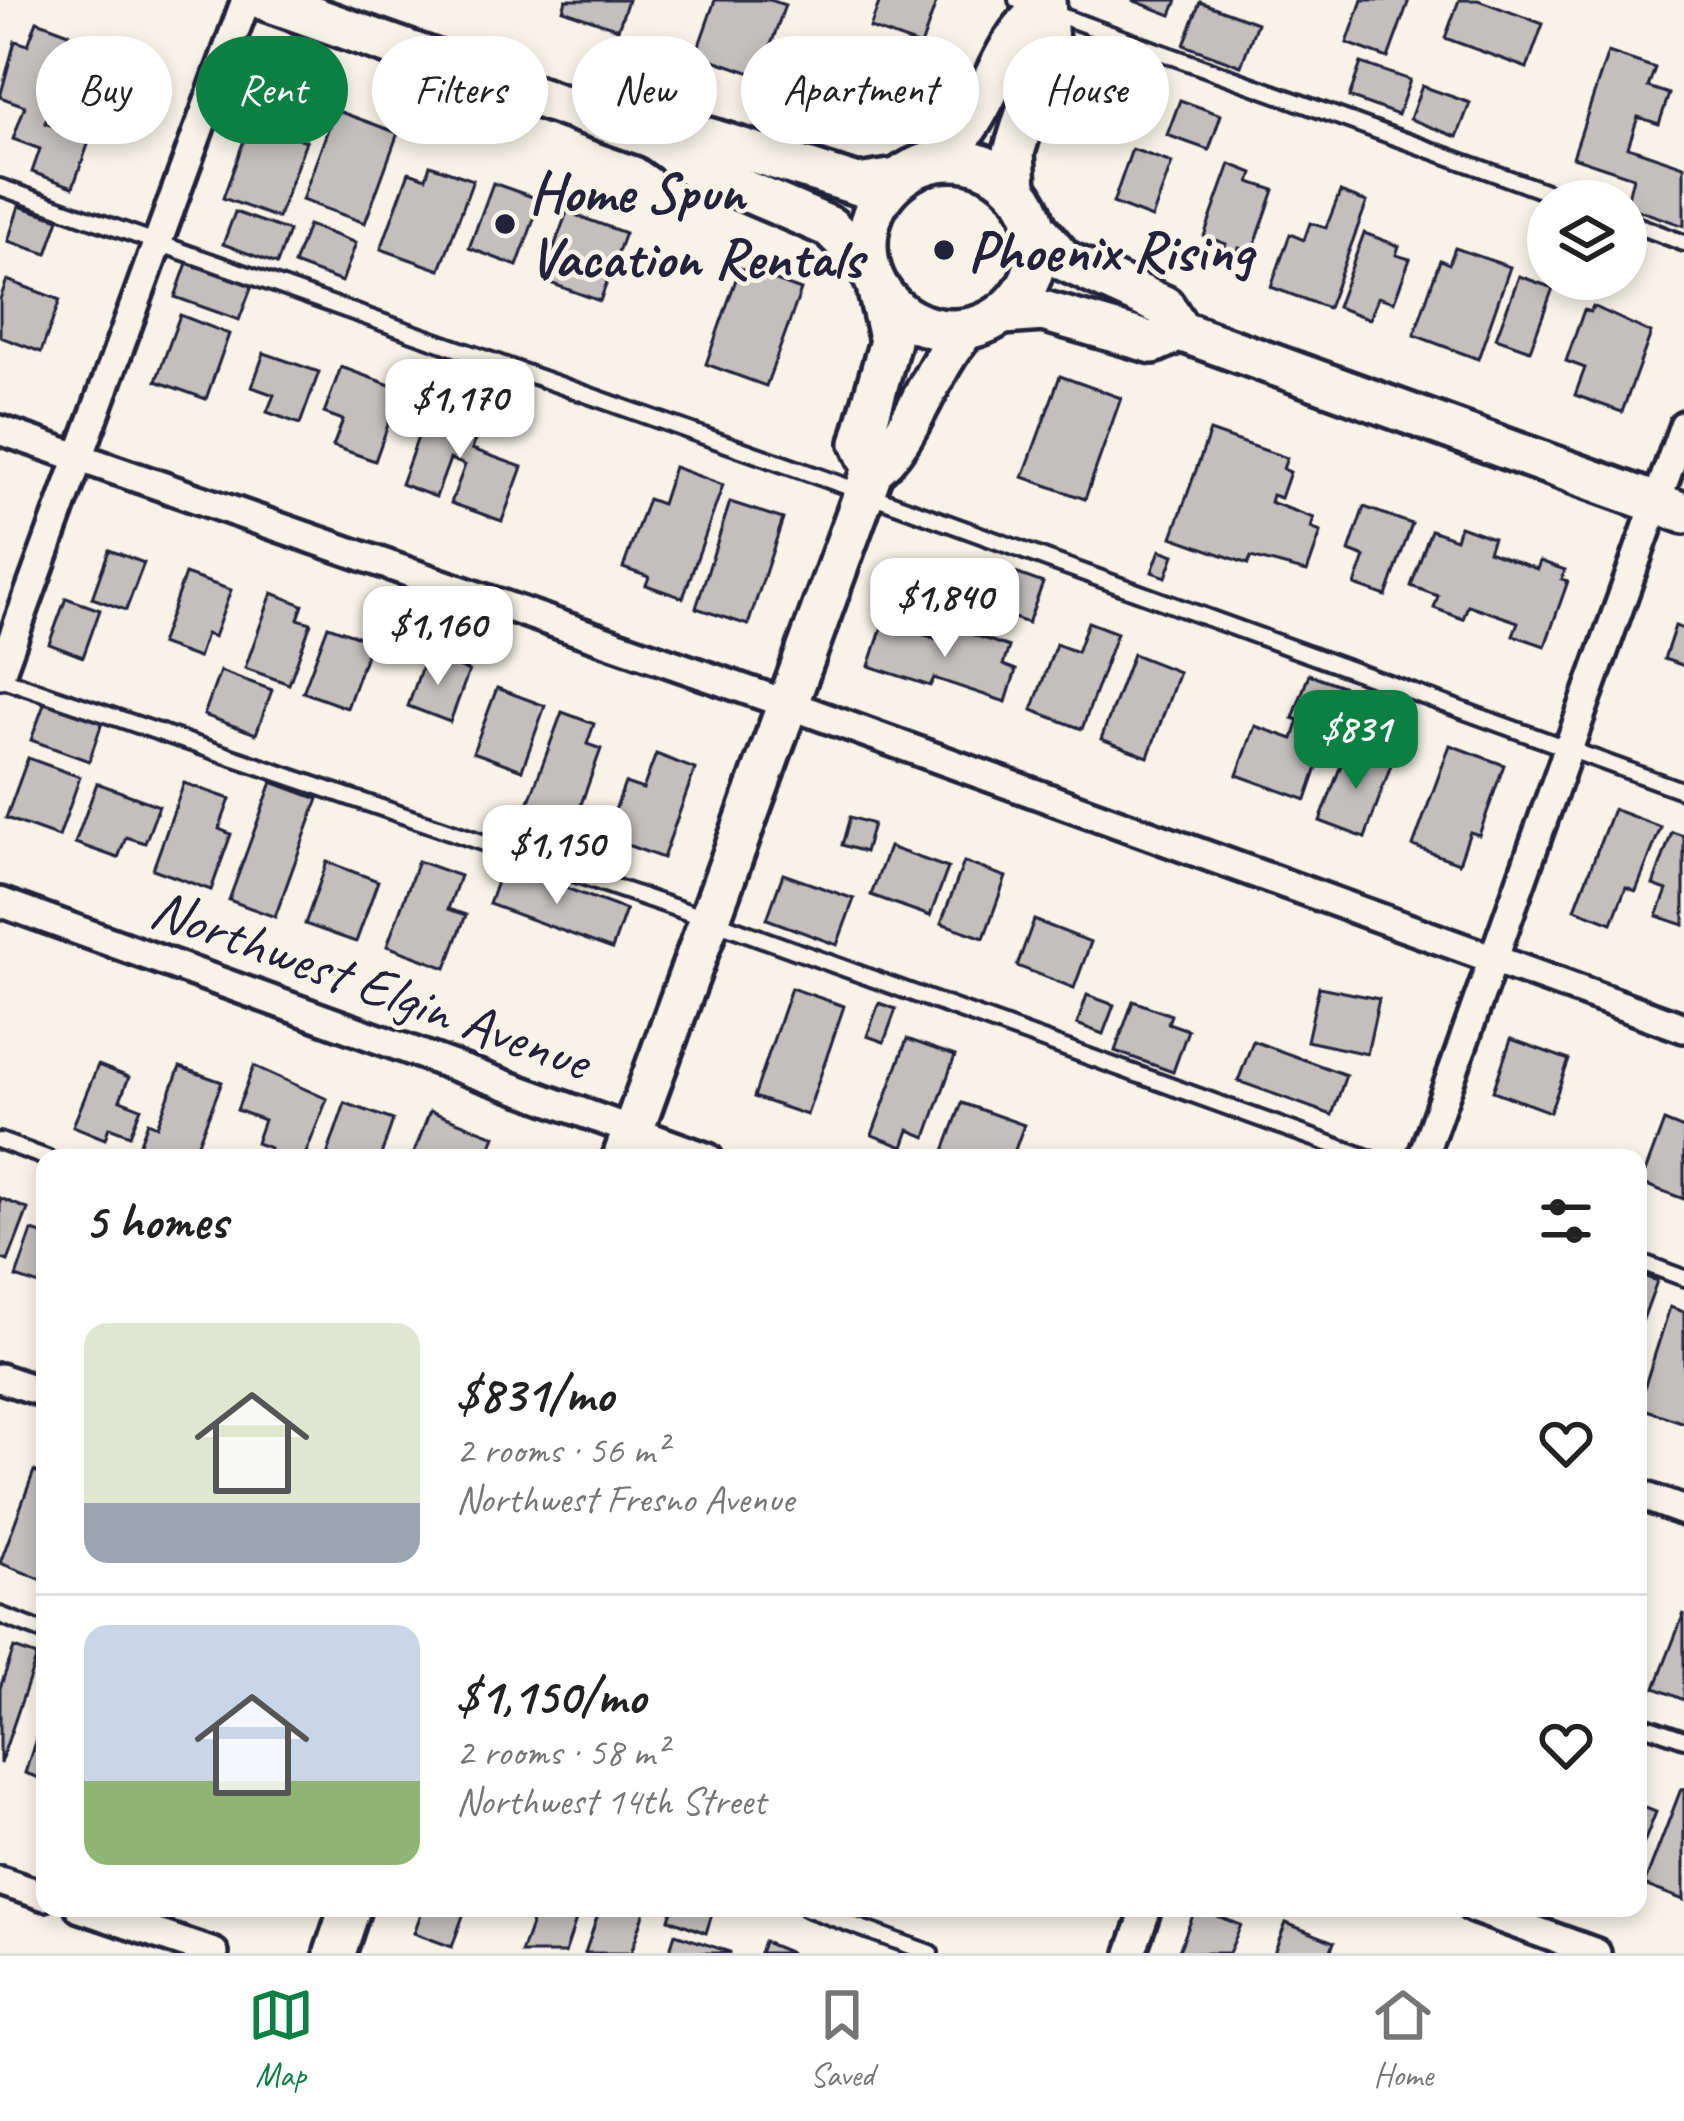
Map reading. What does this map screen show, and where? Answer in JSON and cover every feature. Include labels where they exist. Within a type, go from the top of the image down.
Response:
[{"type":"street","points":[[0,676],[246,0]]},
{"type":"street","points":[[265,0],[572,109]]},
{"type":"street","points":[[717,141],[858,185],[897,178],[938,160],[977,121],[1015,32],[1035,3]]},
{"type":"street","points":[[1035,3],[1048,43],[1014,152],[1016,188],[1036,228],[1063,260],[1164,306],[1180,331],[1670,507]]},
{"type":"street","points":[[661,144],[699,171],[810,215],[872,275],[893,308],[917,323],[965,330],[1003,314],[1043,310],[1153,343],[1180,331]]},
{"type":"street","points":[[938,160],[981,164],[1016,188]]},
{"type":"street","points":[[869,481],[861,443],[890,340],[872,275],[870,217],[897,178]]},
{"type":"street","points":[[1003,314],[1032,275],[1036,228]]},
{"type":"street","points":[[628,1145],[869,481],[893,456],[921,392],[965,330]]},
{"type":"street","points":[[1425,1149],[1568,748],[1670,507],[1684,424]]},
{"type":"street","points":[[0,430],[790,705],[1494,955],[1684,1028]]},
{"type":"street","name":"Northwest Elgin Avenue","points":[[0,902],[628,1145]]},
{"type":"street","points":[[0,1378],[36,1391]]},
{"type":"street","points":[[1647,1497],[1684,1511]]},
{"type":"street","points":[[0,1881],[36,1893]]},
{"type":"street","points":[[107,1917],[214,1953]]},
{"type":"street","points":[[334,1953],[347,1917]]},
{"type":"street","points":[[1131,1953],[1144,1917]]},
{"type":"street","points":[[1498,1917],[1596,1953]]},
{"type":"lane","points":[[1035,3],[1527,185]]},
{"type":"lane","points":[[0,187],[156,245],[869,481],[1684,791]]},
{"type":"lane","points":[[1647,229],[1684,243]]},
{"type":"lane","points":[[0,676],[708,920],[1344,1149]]},
{"type":"lane","points":[[0,1142],[36,1154]]},
{"type":"lane","points":[[1647,1264],[1684,1278]]},
{"type":"lane","points":[[0,1615],[36,1629]]},
{"type":"lane","points":[[1647,1726],[1684,1739]]},
{"type":"lane","points":[[831,1917],[930,1953]]},
{"type":"building","points":[[566,0],[628,0],[618,29],[563,10]]},
{"type":"building","points":[[715,0],[770,0],[785,5],[774,36],[741,36],[741,69],[717,61],[717,36],[702,36]]},
{"type":"building","points":[[880,0],[937,0],[924,36],[893,36],[870,28]]},
{"type":"building","points":[[1132,0],[1177,0],[1171,15]]},
{"type":"building","points":[[1362,0],[1409,0],[1388,58],[1347,43]]},
{"type":"building","points":[[1459,0],[1478,0],[1543,24],[1527,68],[1445,38]]},
{"type":"building","points":[[1200,2],[1257,23],[1241,66],[1184,45]]},
{"type":"building","points":[[37,21],[69,33],[36,36],[36,144],[88,144],[73,187],[32,172],[40,149],[13,139],[25,106],[0,97],[15,41],[28,45]]},
{"type":"building","points":[[1608,52],[1655,68],[1648,87],[1669,94],[1659,124],[1638,117],[1628,147],[1684,166],[1684,226],[1647,213],[1647,180],[1632,180],[1573,157]]},
{"type":"building","points":[[1361,63],[1410,80],[1398,115],[1349,97]]},
{"type":"building","points":[[1422,86],[1470,103],[1457,137],[1410,119]]},
{"type":"building","points":[[1180,100],[1221,115],[1209,150],[1169,136]]},
{"type":"building","points":[[348,115],[372,124],[372,144],[394,144],[365,223],[302,200],[323,144],[348,144]]},
{"type":"building","points":[[243,144],[305,144],[278,218],[223,198]]},
{"type":"building","points":[[1132,149],[1172,163],[1152,218],[1113,203]]},
{"type":"building","points":[[1230,164],[1253,173],[1250,182],[1274,190],[1252,253],[1239,248],[1236,257],[1223,253],[1226,244],[1204,236]]},
{"type":"building","points":[[430,165],[473,180],[440,270],[381,249],[409,172],[426,178]]},
{"type":"building","name":"Home Spun Vacation Rentals","points":[[493,183],[541,200],[517,266],[469,248]]},
{"type":"building","points":[[1340,192],[1367,202],[1328,308],[1271,287],[1290,234],[1304,240],[1310,223],[1326,228]]},
{"type":"building","points":[[19,206],[59,219],[47,254],[8,241]]},
{"type":"building","points":[[235,212],[289,231],[277,264],[223,244]]},
{"type":"building","points":[[567,212],[625,233],[600,301],[542,280]]},
{"type":"building","points":[[308,225],[356,243],[342,282],[294,264]]},
{"type":"building","points":[[1364,233],[1399,246],[1396,255],[1410,259],[1394,302],[1378,297],[1370,319],[1337,307]]},
{"type":"building","points":[[1455,248],[1510,267],[1478,359],[1414,335],[1440,260],[1449,264]]},
{"type":"building","points":[[187,263],[252,286],[239,320],[175,297]]},
{"type":"building","points":[[740,268],[801,290],[766,386],[706,364]]},
{"type":"building","points":[[1519,276],[1527,279],[1527,300],[1549,300],[1530,350],[1496,338]]},
{"type":"building","points":[[7,280],[60,300],[41,352],[0,337],[0,299]]},
{"type":"building","points":[[1593,306],[1651,333],[1622,412],[1575,395],[1585,368],[1566,361],[1584,310],[1590,312]]},
{"type":"building","points":[[180,315],[229,334],[206,399],[156,381]]},
{"type":"building","points":[[264,353],[319,372],[300,424],[267,412],[274,395],[252,387]]},
{"type":"building","points":[[341,367],[401,389],[375,461],[333,446],[343,420],[324,413]]},
{"type":"building","points":[[1060,376],[1121,398],[1085,499],[1023,477]]},
{"type":"building","points":[[433,396],[484,415],[472,449],[522,467],[502,521],[451,503],[465,465],[450,459],[436,497],[401,484]]},
{"type":"building","points":[[1210,431],[1287,458],[1283,469],[1290,472],[1281,498],[1272,495],[1270,502],[1314,518],[1311,528],[1321,532],[1307,572],[1251,557],[1248,564],[1172,537]]},
{"type":"building","points":[[674,467],[723,485],[683,598],[646,585],[649,577],[623,568],[648,499],[662,504]]},
{"type":"building","points":[[730,502],[783,519],[748,625],[696,608]]},
{"type":"building","points":[[1364,507],[1412,524],[1386,596],[1355,585],[1365,557],[1349,551]]},
{"type":"building","points":[[1460,526],[1493,538],[1488,551],[1537,569],[1540,561],[1565,570],[1562,579],[1568,581],[1545,646],[1513,635],[1518,622],[1468,605],[1463,619],[1434,608],[1438,596],[1411,586],[1431,530],[1456,539]]},
{"type":"building","points":[[109,550],[144,563],[126,610],[92,598]]},
{"type":"building","points":[[1160,550],[1174,555],[1166,577],[1152,572]]},
{"type":"building","points":[[1001,568],[1043,583],[1028,623],[986,608]]},
{"type":"building","points":[[185,574],[231,590],[214,637],[206,634],[198,658],[160,644]]},
{"type":"building","points":[[272,593],[303,605],[298,619],[311,623],[289,684],[245,668]]},
{"type":"building","points":[[66,598],[100,610],[83,657],[49,644]]},
{"type":"building","points":[[884,621],[952,644],[957,629],[1009,647],[1003,665],[1016,670],[1006,702],[934,678],[930,686],[869,666]]},
{"type":"building","points":[[1088,622],[1117,633],[1082,729],[1032,710],[1056,644],[1077,652]]},
{"type":"building","points":[[328,626],[371,641],[347,708],[303,692]]},
{"type":"building","points":[[1675,626],[1684,629],[1684,666],[1664,659]]},
{"type":"building","points":[[1133,654],[1179,672],[1148,757],[1101,739]]},
{"type":"building","points":[[426,655],[469,671],[450,722],[408,706]]},
{"type":"building","points":[[220,671],[272,690],[256,734],[204,715]]},
{"type":"building","points":[[1309,674],[1361,693],[1345,738],[1323,730],[1315,750],[1322,753],[1306,800],[1237,775],[1255,726],[1293,739],[1299,720],[1293,718]]},
{"type":"building","points":[[497,688],[545,706],[522,770],[473,752]]},
{"type":"building","points":[[47,696],[104,717],[89,761],[31,740]]},
{"type":"building","points":[[562,712],[594,724],[587,744],[601,749],[575,821],[528,804]]},
{"type":"building","points":[[1450,745],[1504,765],[1479,835],[1470,832],[1459,863],[1413,846]]},
{"type":"building","points":[[1348,746],[1392,762],[1365,838],[1320,821]]},
{"type":"building","points":[[656,754],[695,769],[663,858],[605,837],[625,783],[643,789]]},
{"type":"building","points":[[28,758],[80,777],[59,837],[6,818]]},
{"type":"building","points":[[272,782],[318,799],[275,917],[229,900]]},
{"type":"building","points":[[97,783],[159,806],[145,843],[126,837],[118,858],[75,843]]},
{"type":"building","points":[[184,783],[230,799],[219,829],[231,834],[211,890],[153,869]]},
{"type":"building","points":[[1613,809],[1661,827],[1636,891],[1626,887],[1612,923],[1575,909]]},
{"type":"building","points":[[850,817],[873,824],[865,852],[842,845]]},
{"type":"building","points":[[1672,832],[1684,836],[1684,925],[1657,916],[1667,890],[1653,885]]},
{"type":"building","points":[[889,847],[948,868],[930,916],[871,895]]},
{"type":"building","points":[[418,861],[460,876],[448,909],[466,915],[446,968],[387,946]]},
{"type":"building","points":[[327,862],[378,881],[356,942],[305,924]]},
{"type":"building","points":[[964,862],[1006,877],[984,938],[941,923]]},
{"type":"building","points":[[503,865],[626,910],[612,949],[489,904]]},
{"type":"building","points":[[783,874],[854,899],[837,945],[767,919]]},
{"type":"building","points":[[1034,920],[1091,942],[1074,988],[1017,966]]},
{"type":"building","points":[[1319,987],[1379,999],[1367,1054],[1307,1041]]},
{"type":"building","points":[[791,988],[844,1006],[807,1115],[754,1097]]},
{"type":"building","points":[[1087,995],[1114,1005],[1103,1034],[1077,1024]]},
{"type":"building","points":[[1133,1001],[1171,1015],[1168,1023],[1188,1030],[1173,1072],[1115,1051]]},
{"type":"building","points":[[879,1003],[896,1009],[884,1042],[867,1036]]},
{"type":"building","points":[[907,1039],[955,1056],[926,1137],[909,1130],[903,1147],[872,1135]]},
{"type":"building","points":[[1511,1039],[1569,1060],[1550,1112],[1493,1091]]},
{"type":"building","points":[[1253,1041],[1346,1075],[1332,1115],[1238,1081]]},
{"type":"building","points":[[98,1065],[129,1077],[120,1100],[141,1108],[130,1135],[109,1127],[105,1139],[73,1126]]},
{"type":"building","points":[[254,1066],[327,1099],[308,1149],[270,1149],[256,1143],[264,1120],[237,1110]]},
{"type":"building","points":[[180,1067],[222,1082],[196,1149],[138,1149],[148,1122],[157,1126]]},
{"type":"building","points":[[345,1103],[393,1120],[383,1149],[329,1149]]},
{"type":"building","points":[[962,1103],[1024,1125],[1015,1149],[945,1149]]},
{"type":"building","points":[[430,1111],[495,1136],[490,1149],[415,1149]]},
{"type":"building","points":[[1664,1121],[1684,1129],[1684,1199],[1647,1185],[1647,1167]]},
{"type":"building","points":[[0,1198],[28,1209],[8,1261],[0,1258]]},
{"type":"building","points":[[32,1231],[36,1232],[36,1284],[16,1277]]},
{"type":"building","points":[[1647,1277],[1657,1281],[1647,1308]]},
{"type":"building","points":[[1670,1307],[1684,1312],[1684,1423],[1647,1410],[1647,1379]]},
{"type":"building","points":[[34,1471],[36,1472],[36,1577],[0,1563]]},
{"type":"building","points":[[1684,1613],[1684,1700],[1655,1688]]},
{"type":"building","points":[[14,1648],[36,1656],[0,1764],[0,1688]]},
{"type":"building","points":[[36,1739],[36,1777],[25,1773]]},
{"type":"building","points":[[1684,1790],[1684,1900],[1647,1886]]},
{"type":"building","points":[[1647,1808],[1656,1812],[1647,1835]]},
{"type":"building","points":[[420,1917],[463,1917],[452,1947],[414,1933]]},
{"type":"building","points":[[534,1917],[577,1917],[565,1953],[521,1953]]},
{"type":"building","points":[[597,1917],[643,1917],[631,1953],[585,1953]]},
{"type":"building","points":[[670,1917],[711,1917],[706,1933]]},
{"type":"building","points":[[1192,1917],[1220,1917],[1241,1925],[1229,1953],[1178,1953]]},
{"type":"building","points":[[1286,1923],[1334,1942],[1330,1953],[1274,1953]]},
{"type":"building","points":[[675,1934],[730,1952],[730,1953],[669,1953]]},
{"type":"building","points":[[764,1942],[791,1953],[760,1953]]},
{"type":"place","name":"Home Spun Vacation Rentals","points":[[505,224]]},
{"type":"place","name":"Phoenix Rising","points":[[944,250]]}]
